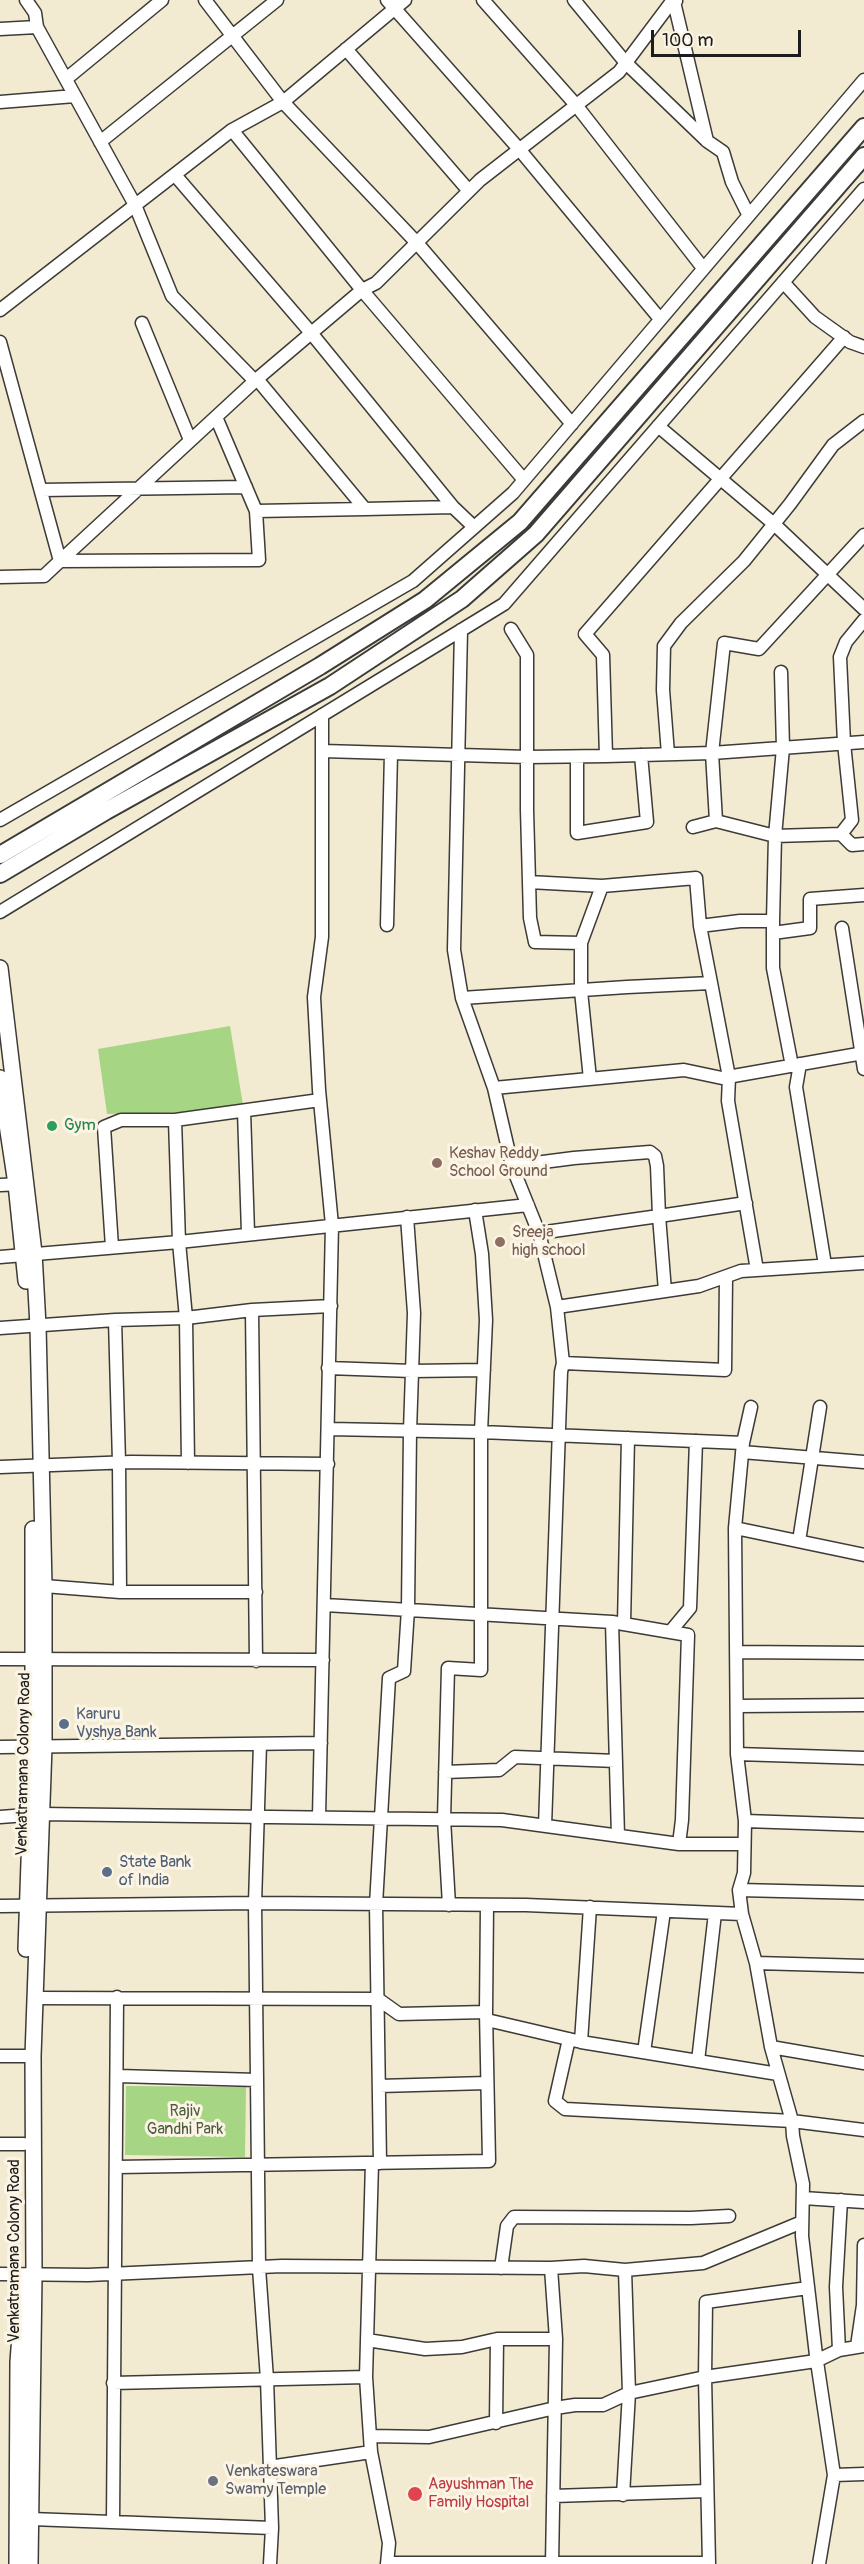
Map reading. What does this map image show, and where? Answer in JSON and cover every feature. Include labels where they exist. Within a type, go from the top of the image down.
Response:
[{"type":"highway","points":[[0,855],[320,666],[426,600],[520,522],[864,127]]},
{"type":"highway","points":[[0,874],[330,686],[462,599],[536,534],[864,156]]},
{"type":"main road","name":"Venkatramana Colony Road","points":[[0,968],[29,1254],[44,1586],[38,1659],[39,1746],[33,1904],[34,1998],[28,2056],[30,2564]]},
{"type":"main road","points":[[0,1078],[22,1184]]},
{"type":"main road","points":[[37,1464],[38,1659]]},
{"type":"main road","points":[[17,2564],[18,2362],[29,2275],[24,2144],[33,1904]]},
{"type":"street","points":[[26,0],[35,13],[37,27],[135,205],[172,297],[256,380],[365,509]]},
{"type":"street","points":[[66,79],[162,0]]},
{"type":"street","points":[[205,0],[283,102],[417,243],[572,424]]},
{"type":"street","points":[[100,142],[277,0]]},
{"type":"street","points":[[0,309],[232,130],[283,102],[346,49],[391,4],[405,0]]},
{"type":"street","points":[[483,0],[576,105],[703,268]]},
{"type":"street","points":[[574,0],[626,63],[707,141],[723,152],[732,182],[748,214]]},
{"type":"street","points":[[0,577],[44,576],[256,380],[362,290],[376,283],[468,191],[626,63],[671,2]]},
{"type":"street","points":[[671,2],[707,141]]},
{"type":"street","points":[[391,4],[519,149],[660,319]]},
{"type":"street","points":[[0,30],[37,27]]},
{"type":"street","points":[[346,49],[468,191]]},
{"type":"street","points":[[0,820],[413,581],[513,493],[864,80]]},
{"type":"street","points":[[0,102],[75,96]]},
{"type":"street","points":[[232,130],[362,290],[524,480]]},
{"type":"street","points":[[175,175],[312,334],[453,507],[474,527]]},
{"type":"street","points":[[0,912],[504,604],[864,189]]},
{"type":"street","points":[[753,255],[768,267]]},
{"type":"street","points":[[783,282],[815,317],[844,338],[864,347]]},
{"type":"street","points":[[142,323],[190,440]]},
{"type":"street","points":[[606,756],[603,655],[585,634],[844,338]]},
{"type":"street","points":[[0,342],[60,561]]},
{"type":"street","points":[[60,561],[259,560],[256,511],[216,417]]},
{"type":"street","points":[[668,754],[663,690],[664,646],[681,623],[744,561],[833,446],[864,421]]},
{"type":"street","points":[[658,426],[774,524],[864,609]]},
{"type":"street","points":[[40,490],[246,487]]},
{"type":"street","points":[[256,511],[453,507]]},
{"type":"street","points":[[716,821],[712,753],[724,643],[759,649],[864,535]]},
{"type":"street","points":[[841,834],[852,820],[844,743],[840,657],[846,642],[864,620]]},
{"type":"street","points":[[511,629],[527,655],[530,918],[535,942],[581,943]]},
{"type":"street","points":[[461,630],[454,950],[462,999],[494,1088],[512,1166],[538,1233],[557,1307],[563,1363],[545,1826]]},
{"type":"street","points":[[781,672],[783,748],[775,836],[773,968],[796,1065],[796,1088],[825,1264]]},
{"type":"street","points":[[320,1817],[332,1225],[320,1100],[314,997],[321,938],[322,715]]},
{"type":"street","points":[[323,751],[577,757],[712,753],[864,742]]},
{"type":"street","points":[[387,925],[391,753]]},
{"type":"street","points":[[577,757],[577,833],[647,822],[641,755]]},
{"type":"street","points":[[693,827],[716,821],[775,836],[841,834],[852,845],[864,844]]},
{"type":"street","points":[[529,882],[602,886],[696,879],[700,926],[729,1077],[728,1101],[757,1270]]},
{"type":"street","points":[[590,1079],[581,991],[581,943],[602,886]]},
{"type":"street","points":[[700,926],[741,921],[772,927],[810,928],[810,899],[864,894]]},
{"type":"street","points":[[842,928],[864,1069]]},
{"type":"street","points":[[462,999],[711,983]]},
{"type":"street","points":[[494,1088],[684,1070],[722,1078],[863,1053]]},
{"type":"street","points":[[112,1247],[104,1127],[121,1120],[175,1120],[320,1100]]},
{"type":"street","points":[[244,1111],[248,1233]]},
{"type":"street","points":[[175,1120],[179,1242],[186,1318],[188,1463]]},
{"type":"street","points":[[512,1166],[650,1152],[655,1156],[664,1291]]},
{"type":"street","points":[[0,1185],[22,1184]]},
{"type":"street","points":[[538,1233],[746,1203]]},
{"type":"street","points":[[0,1257],[179,1242],[528,1205]]},
{"type":"street","points":[[449,1905],[444,1819],[448,1668],[482,1670],[481,1432],[486,1320],[482,1254],[475,1210]]},
{"type":"street","points":[[407,1217],[414,1313],[408,1609],[404,1671],[389,1678],[376,1905],[379,2086],[366,2377],[371,2452],[389,2543],[387,2563],[709,2564],[705,2377],[706,2302],[808,2288]]},
{"type":"street","points":[[557,1307],[699,1286],[741,1271],[864,1263]]},
{"type":"street","points":[[563,1363],[725,1370],[726,1277]]},
{"type":"street","points":[[0,1328],[115,1320],[186,1318],[252,1310],[331,1306]]},
{"type":"street","points":[[252,1310],[256,1661]]},
{"type":"street","points":[[115,1320],[120,1592]]},
{"type":"street","points":[[328,1368],[412,1371],[484,1370]]},
{"type":"street","points":[[751,1407],[742,1447],[735,1528],[737,1754],[745,1821],[744,1873],[739,1890],[742,1914],[756,1964],[777,2074],[792,2121],[803,2184],[802,2222],[808,2288],[816,2361],[834,2475],[819,2564]]},
{"type":"street","points":[[799,1541],[820,1407]]},
{"type":"street","points":[[329,1429],[481,1432],[696,1441],[812,1458],[864,1462]]},
{"type":"street","points":[[618,1836],[616,1761],[618,1623],[628,1438]]},
{"type":"street","points":[[670,1632],[690,1608],[696,1441]]},
{"type":"street","points":[[0,1467],[119,1462],[328,1464]]},
{"type":"street","points":[[735,1528],[864,1554]]},
{"type":"street","points":[[44,1586],[120,1592],[256,1592]]},
{"type":"street","points":[[325,1605],[618,1623],[688,1635],[682,1820],[679,1844]]},
{"type":"street","points":[[736,1652],[864,1653]]},
{"type":"street","points":[[0,1659],[323,1660]]},
{"type":"street","points":[[736,1706],[864,1705]]},
{"type":"street","points":[[0,1747],[321,1743]]},
{"type":"street","points":[[260,1744],[255,1903],[257,2164],[259,2268],[267,2379],[273,2528],[270,2564]]},
{"type":"street","points":[[737,1754],[864,1758]]},
{"type":"street","points":[[445,1772],[499,1770],[515,1757],[616,1761]]},
{"type":"street","points":[[0,1817],[35,1815],[502,1820],[679,1844],[744,1844]]},
{"type":"street","points":[[745,1821],[864,1825]]},
{"type":"street","points":[[739,1890],[864,1893]]},
{"type":"street","points":[[0,1906],[255,1903],[487,1905],[742,1914]]},
{"type":"street","points":[[117,2167],[489,2161],[487,1905]]},
{"type":"street","points":[[590,1908],[575,2041],[555,2102],[565,2109],[792,2121],[864,2130]]},
{"type":"street","points":[[644,2052],[664,1911]]},
{"type":"street","points":[[698,2061],[715,1913]]},
{"type":"street","points":[[756,1964],[864,1966]]},
{"type":"street","points":[[113,2522],[117,1997]]},
{"type":"street","points":[[34,1998],[378,1999],[399,2014],[487,2016],[575,2041],[777,2074]]},
{"type":"street","points":[[771,2047],[864,2063]]},
{"type":"street","points":[[0,2056],[28,2056]]},
{"type":"street","points":[[118,2076],[257,2080]]},
{"type":"street","points":[[379,2086],[487,2083]]},
{"type":"street","points":[[0,2144],[24,2144]]},
{"type":"street","points":[[803,2198],[864,2202]]},
{"type":"street","points":[[839,2350],[836,2298],[841,2200]]},
{"type":"street","points":[[501,2268],[507,2226],[514,2217],[690,2218],[729,2216]]},
{"type":"street","points":[[0,2274],[114,2275],[259,2268],[584,2266],[626,2270],[703,2263],[802,2222]]},
{"type":"street","points":[[370,2436],[429,2437],[555,2408],[603,2405],[629,2393],[705,2377],[816,2361],[839,2350],[861,2346],[864,2245]]},
{"type":"street","points":[[551,2268],[556,2339],[552,2563]]},
{"type":"street","points":[[623,2495],[629,2393],[626,2270]]},
{"type":"street","points":[[367,2340],[425,2349],[462,2347],[497,2339],[556,2339]]},
{"type":"street","points":[[495,2423],[497,2339]]},
{"type":"street","points":[[113,2383],[366,2377]]},
{"type":"street","points":[[269,2467],[371,2452]]},
{"type":"street","points":[[834,2475],[864,2474]]},
{"type":"street","points":[[553,2496],[707,2492]]},
{"type":"street","points":[[31,2519],[273,2528]]},
{"type":"green space","points":[[230,1026],[244,1111],[107,1114],[98,1049]]},
{"type":"green space","name":"Rajiv Gandhi Park","points":[[126,2086],[246,2087],[245,2157],[125,2155]]},
{"type":"place","name":"Gym","points":[[52,1126]]},
{"type":"place","name":"Keshav Reddy School Ground","points":[[437,1163]]},
{"type":"place","name":"Sreeja high school","points":[[500,1242]]},
{"type":"place","name":"Karuru Vyshya Bank","points":[[64,1724]]},
{"type":"place","name":"State Bank of India","points":[[107,1872]]},
{"type":"place","name":"Venkateswara Swamy Temple","points":[[213,2481]]},
{"type":"place","name":"Aayushman The Family Hospital","points":[[415,2494]]}]
